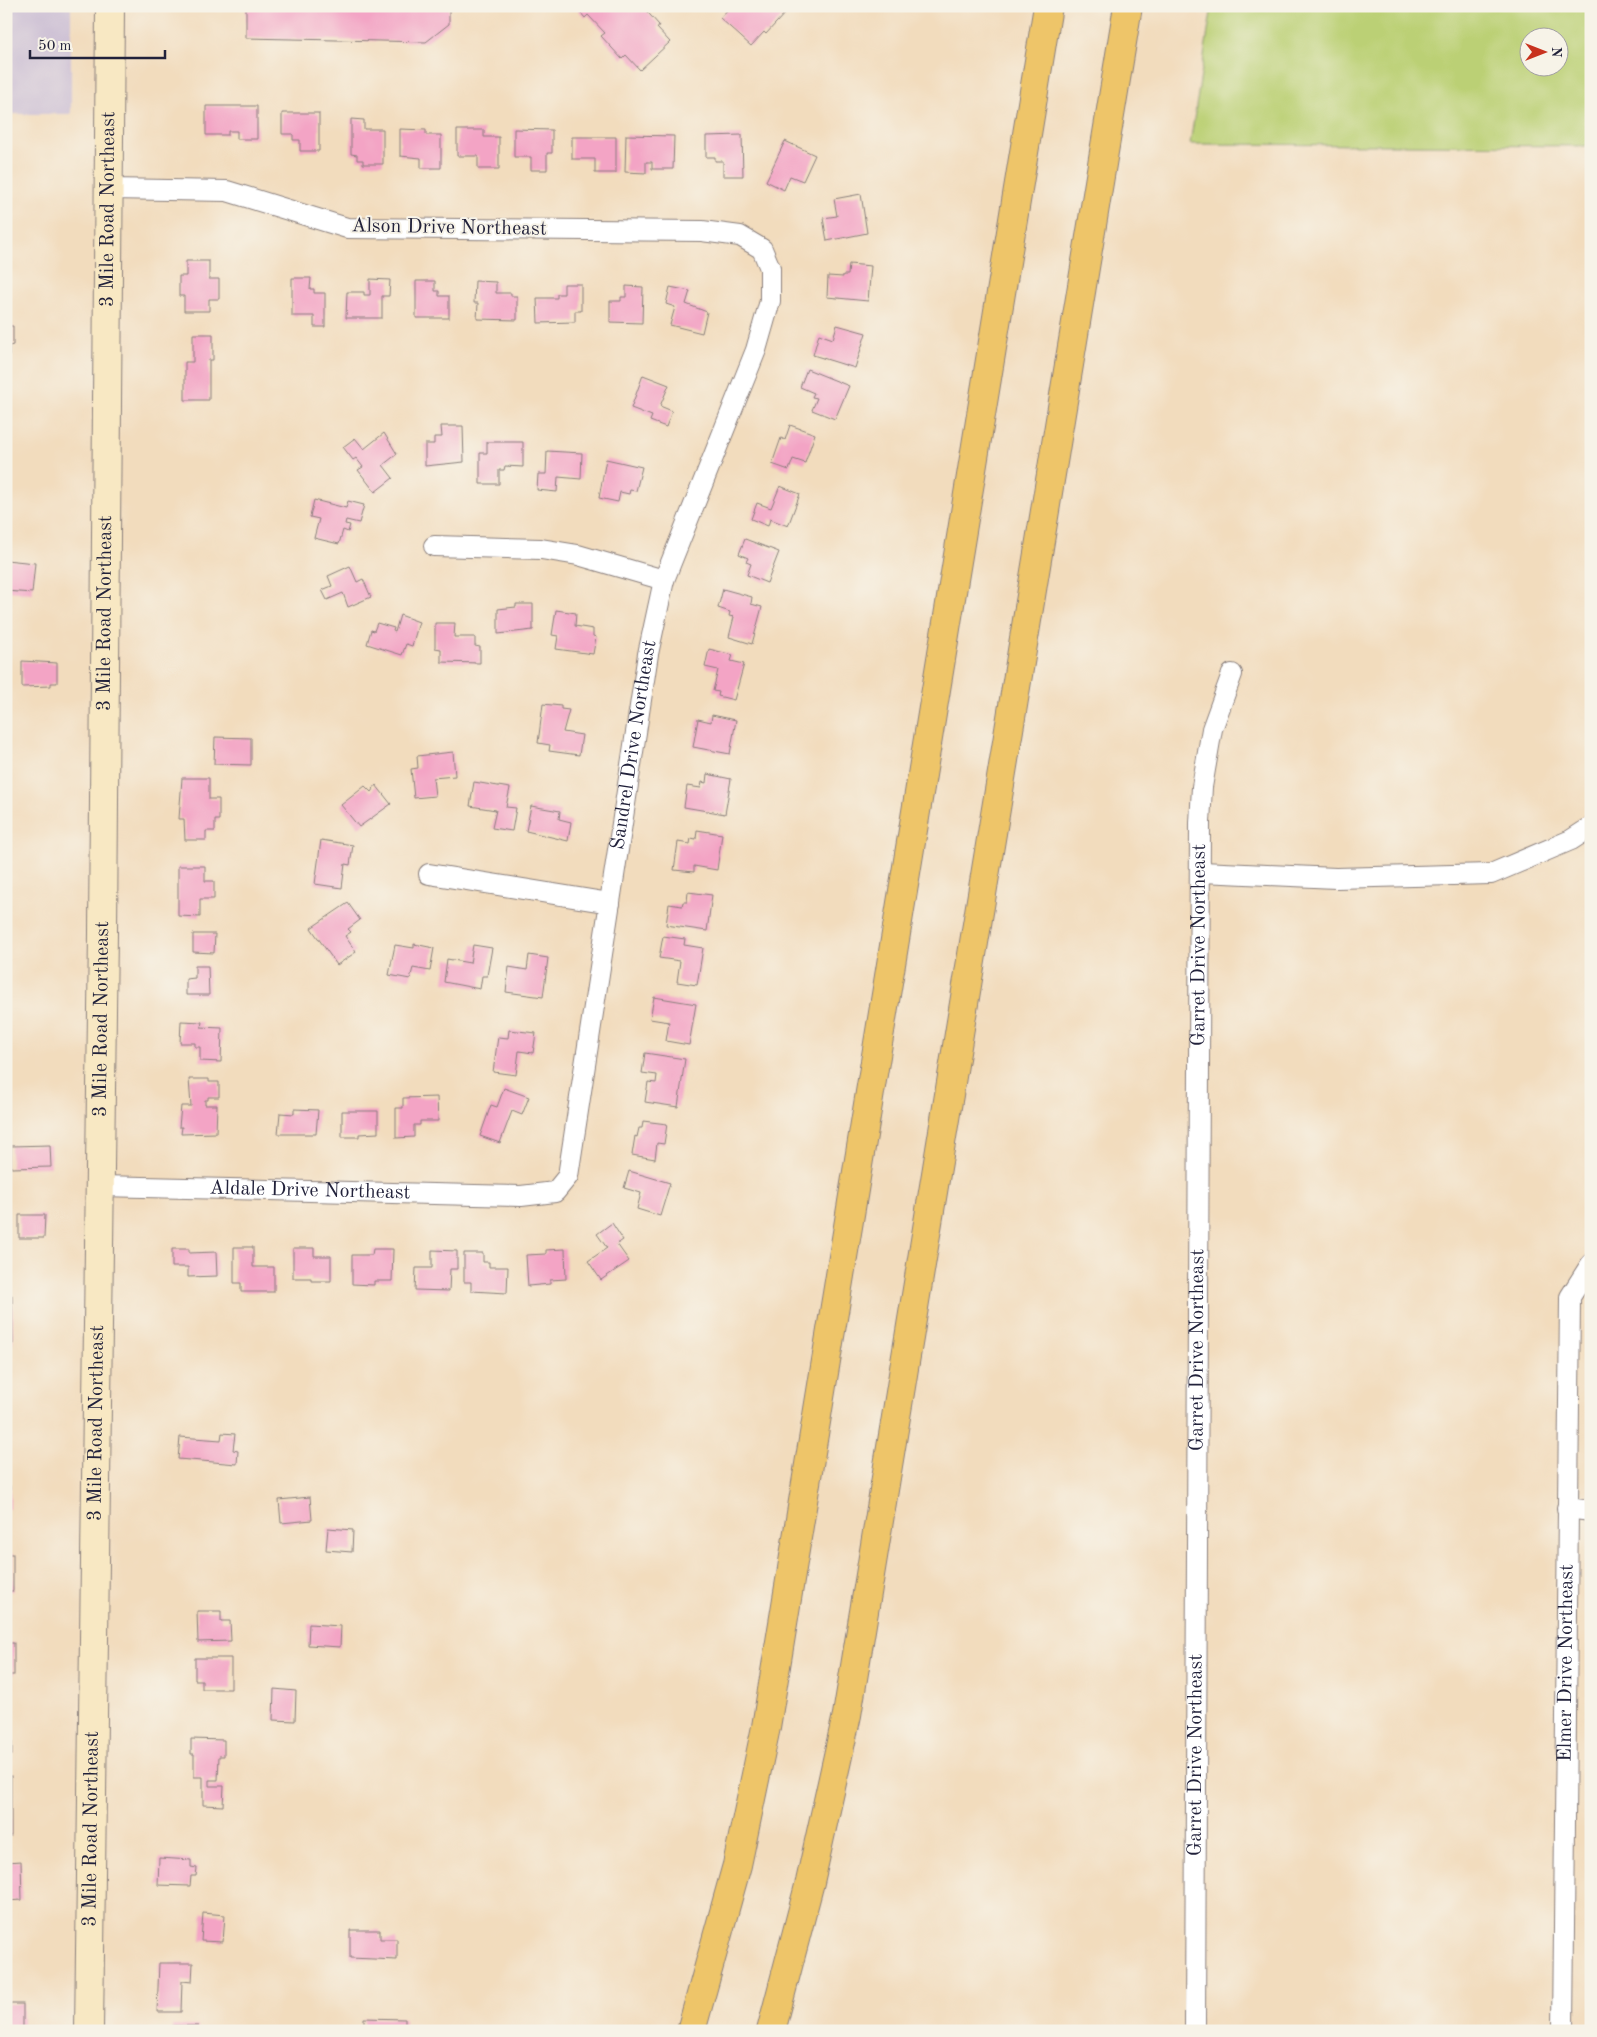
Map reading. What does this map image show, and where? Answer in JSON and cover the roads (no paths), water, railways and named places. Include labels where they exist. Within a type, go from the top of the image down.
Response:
[{"type":"highway","points":[[691,2031],[737,1865],[766,1727],[1048,6]]},
{"type":"highway","points":[[772,2031],[810,1882],[847,1715],[1128,6]]},
{"type":"main road","name":"3 Mile Road Northeast","points":[[89,2031],[100,1186],[106,369],[110,189],[110,6]]},
{"type":"street","name":"Alson Drive Northeast","points":[[110,189],[227,191],[347,228],[702,231],[740,236],[762,249],[770,274]]},
{"type":"street","name":"Sandrel Drive Northeast","points":[[521,1196],[555,1192],[568,1176],[648,654],[664,580],[756,350],[770,301],[770,274]]},
{"type":"street","points":[[434,546],[541,548],[578,555],[664,580]]},
{"type":"street","name":"Garret Drive Northeast","points":[[1195,2031],[1202,872],[1200,823],[1206,757],[1212,729],[1232,674]]},
{"type":"street","points":[[1202,872],[1336,878],[1490,874],[1571,840],[1591,827]]},
{"type":"street","points":[[428,874],[610,903]]},
{"type":"street","name":"Aldale Drive Northeast","points":[[100,1186],[521,1196]]},
{"type":"street","name":"Elmer Drive Northeast","points":[[1563,2031],[1570,1296],[1591,1264]]},
{"type":"street","points":[[1568,1508],[1591,1510]]}]
